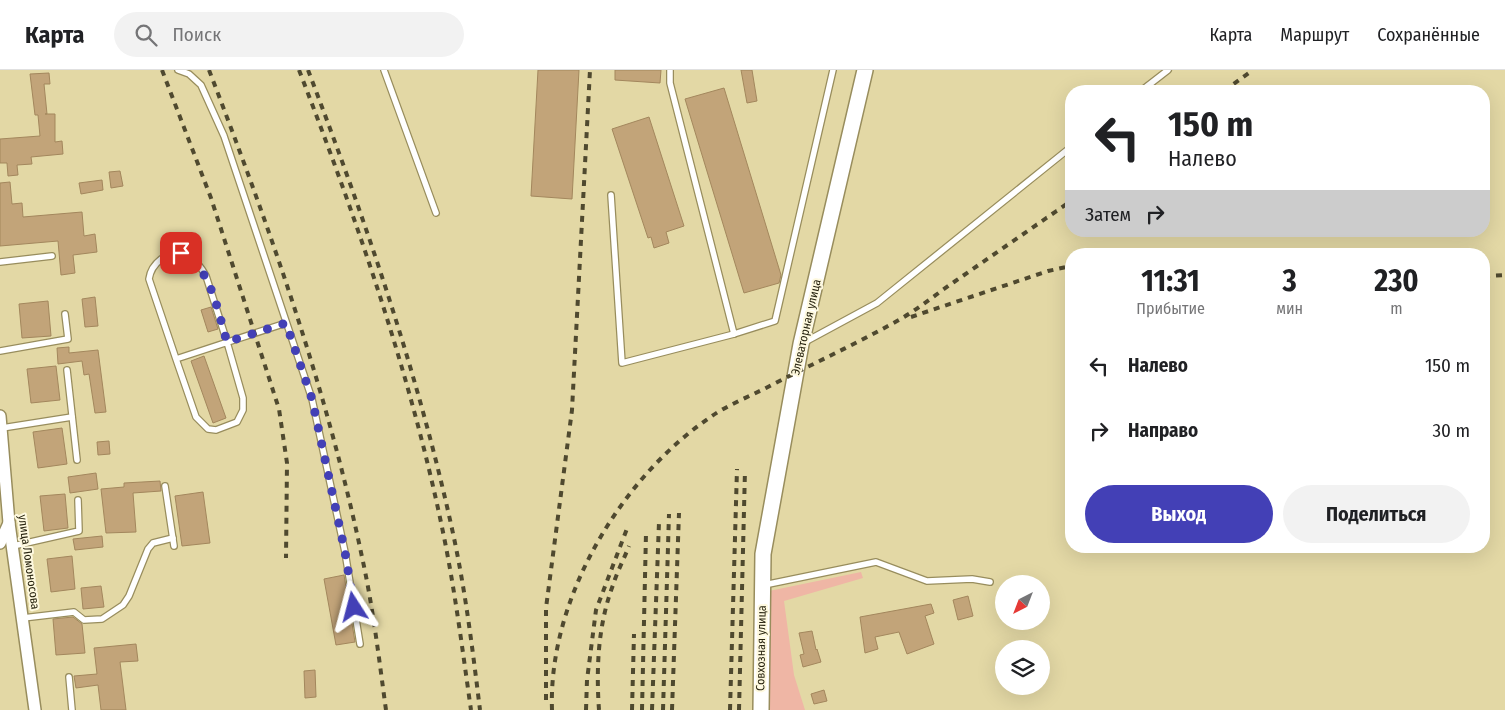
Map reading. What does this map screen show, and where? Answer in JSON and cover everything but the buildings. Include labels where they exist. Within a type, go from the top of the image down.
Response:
[{"type":"street","name":"Элеваторная улица","points":[[762,586],[763,554],[801,344],[865,70]]},
{"type":"street","name":"улица Ломоносова","points":[[1,422],[10,523],[35,710]]},
{"type":"street","points":[[0,543],[10,523]]},
{"type":"street","name":"Совхозная улица","points":[[761,710],[762,586]]},
{"type":"lane","points":[[178,70],[189,74],[201,85],[224,136],[312,399],[345,552],[360,644]]},
{"type":"lane","points":[[384,70],[436,213]]},
{"type":"lane","points":[[670,70],[670,83],[734,334]]},
{"type":"lane","points":[[611,195],[622,363],[734,334],[775,321],[833,70]]},
{"type":"lane","points":[[1149,85],[1168,70]]},
{"type":"lane","points":[[801,344],[877,302],[1065,152]]},
{"type":"lane","points":[[181,253],[189,256],[201,267],[206,276],[227,342],[244,404],[241,417],[232,425],[216,430],[208,430],[196,417],[150,279],[153,266],[159,259],[181,253]]},
{"type":"lane","points":[[0,262],[52,256]]},
{"type":"lane","points":[[0,351],[68,340],[66,314]]},
{"type":"lane","points":[[176,359],[286,323]]},
{"type":"lane","points":[[67,370],[77,460]]},
{"type":"lane","points":[[1,422],[72,417]]},
{"type":"lane","points":[[165,486],[174,546]]},
{"type":"lane","points":[[13,546],[79,531],[78,500]]},
{"type":"lane","points":[[23,618],[74,612],[84,620],[102,619],[123,605],[129,596],[148,549],[153,543],[173,538]]},
{"type":"lane","points":[[762,586],[876,562],[927,581],[972,579],[990,582]]},
{"type":"lane","points":[[69,677],[72,710]]},
{"type":"shaded area","points":[[861,572],[863,578],[784,601],[794,675],[805,710],[770,710],[769,591]]},
{"type":"railway","points":[[162,70],[211,198],[279,409],[287,463],[286,558]]},
{"type":"railway","points":[[209,70],[275,250],[332,433],[366,576],[386,710]]},
{"type":"railway","points":[[299,70],[363,244],[417,422],[449,563],[471,710]]},
{"type":"railway","points":[[308,70],[371,243],[425,419],[458,559],[469,624],[480,710]]},
{"type":"railway","points":[[546,700],[546,608],[572,410],[590,70]]},
{"type":"railway","points":[[1232,85],[1253,70]]},
{"type":"railway","points":[[552,710],[554,668],[563,626],[577,584],[596,544],[620,507],[648,472],[679,442],[712,416],[904,317],[1065,205]]},
{"type":"railway","points":[[911,317],[1048,271],[1065,267]]},
{"type":"railway","points":[[1490,276],[1505,275]]},
{"type":"railway","points":[[730,710],[737,469]]},
{"type":"railway","points":[[739,710],[745,470]]},
{"type":"railway","points":[[672,710],[679,513]]},
{"type":"railway","points":[[663,710],[669,514]]},
{"type":"railway","points":[[652,710],[659,522]]},
{"type":"railway","points":[[586,710],[587,680],[596,610],[628,526]]},
{"type":"railway","points":[[642,710],[646,533]]},
{"type":"railway","points":[[599,710],[598,663],[601,631],[616,575],[629,546]]},
{"type":"railway","points":[[632,710],[634,634]]},
{"type":"route","points":[[181,253],[189,256],[196,262],[206,276],[227,342],[286,323],[312,399],[345,552],[354,607]]}]
